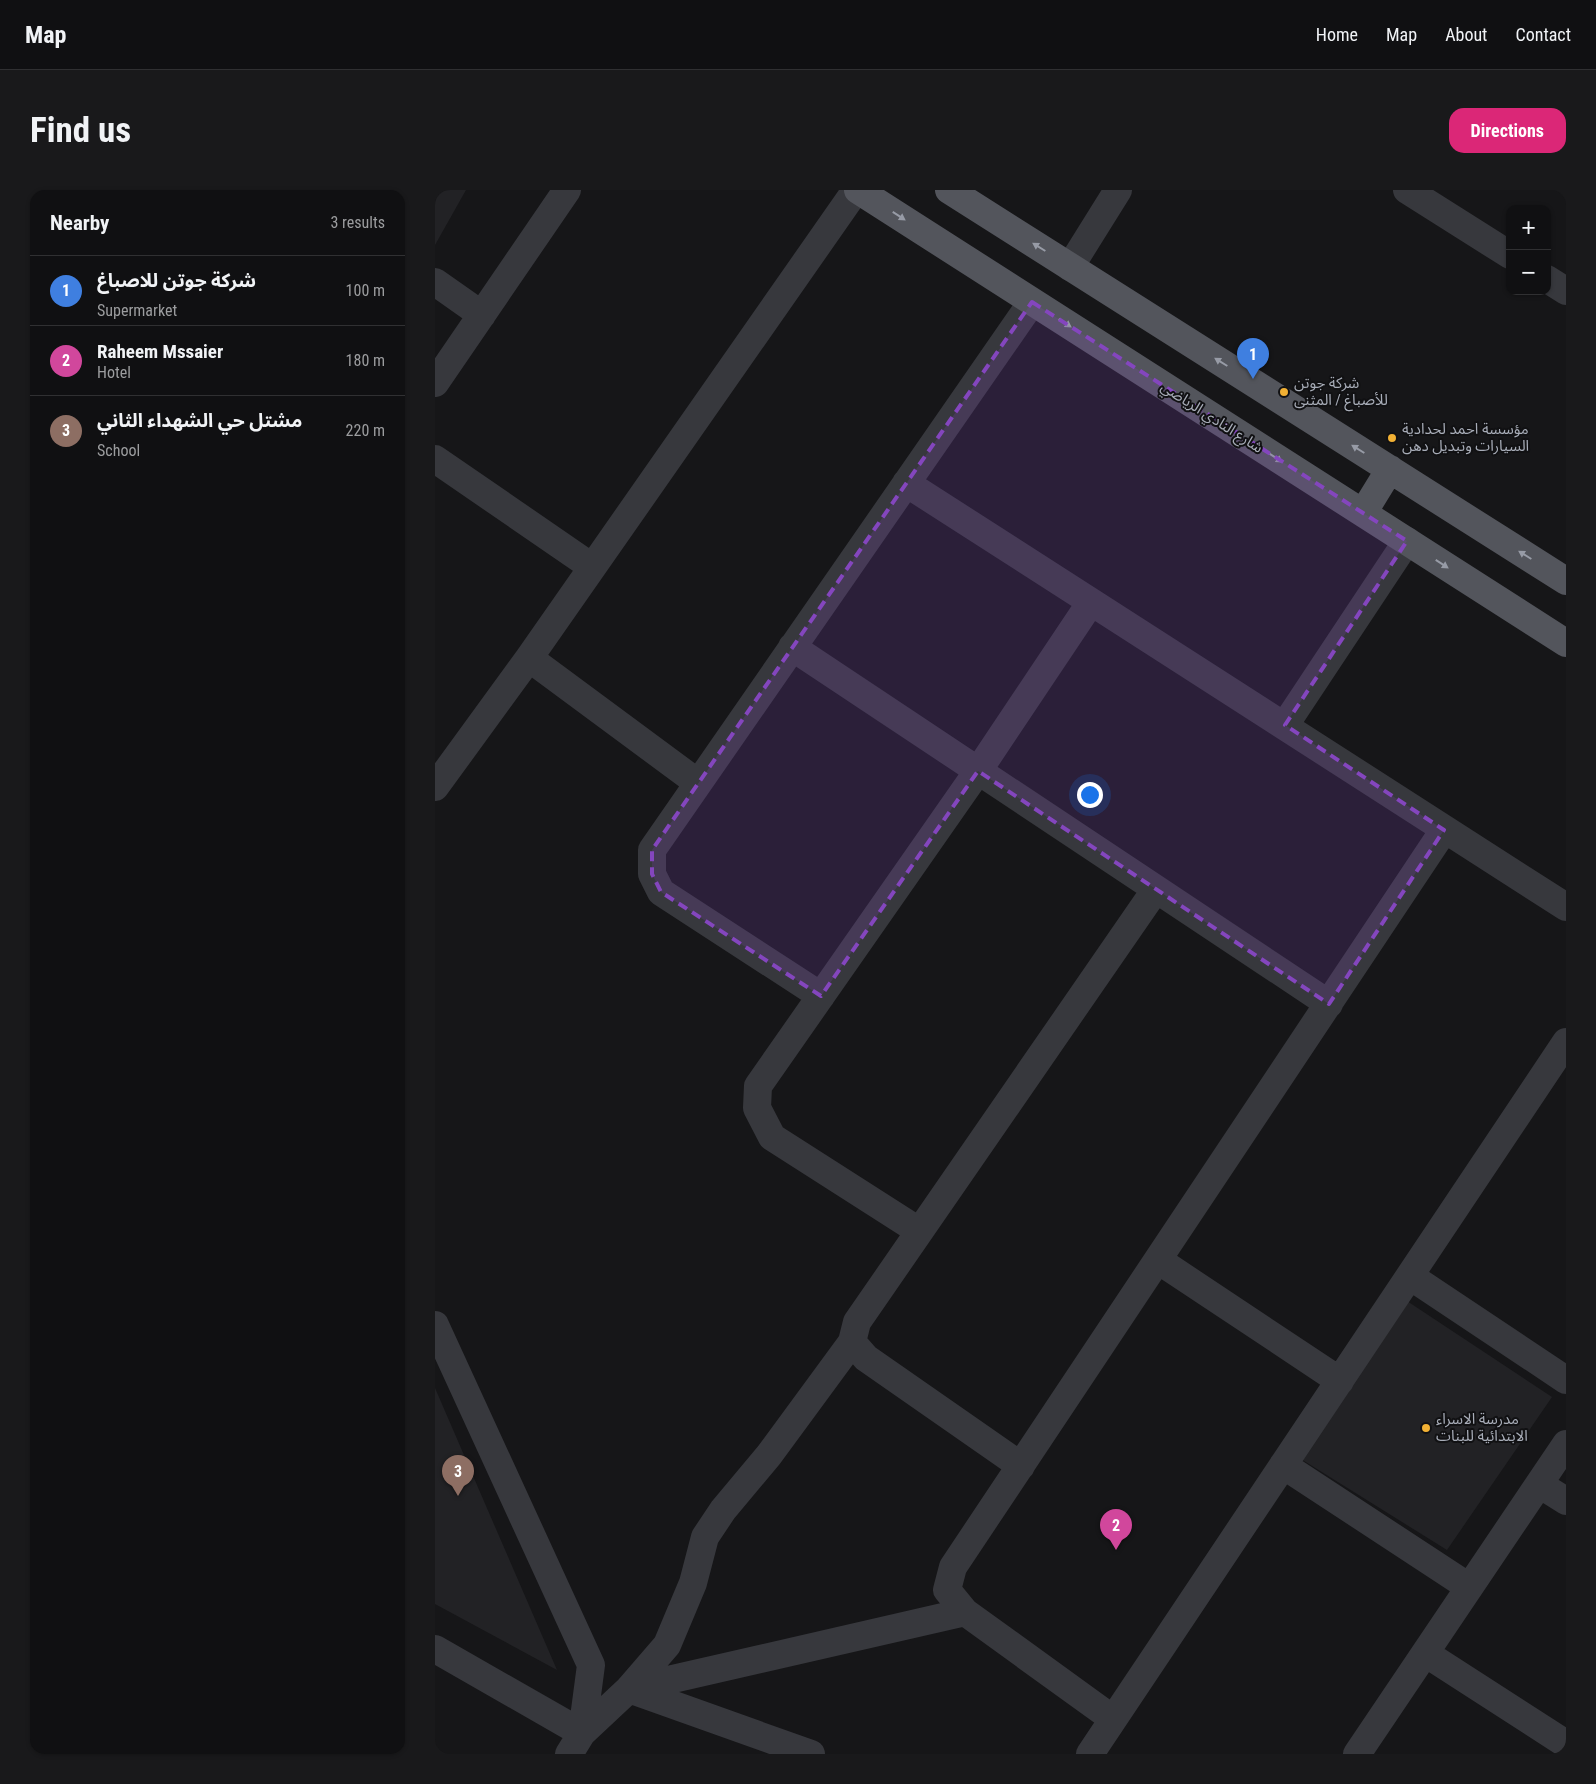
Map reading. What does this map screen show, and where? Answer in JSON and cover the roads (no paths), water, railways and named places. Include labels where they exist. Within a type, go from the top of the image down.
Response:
[{"type":"main road","name":"شارع النادي الرياضي","points":[[857,190],[1566,643]]},
{"type":"main road","points":[[949,190],[1566,581]]},
{"type":"main road","points":[[1363,513],[1390,469]]},
{"type":"street","points":[[435,383],[567,190]]},
{"type":"street","points":[[435,787],[529,658],[857,190]]},
{"type":"street","points":[[1070,267],[1118,190]]},
{"type":"street","points":[[1407,190],[1506,253]]},
{"type":"street","points":[[435,282],[481,315]]},
{"type":"street","points":[[1551,282],[1566,291]]},
{"type":"street","points":[[821,996],[661,892],[651,874],[652,850],[1032,302]]},
{"type":"street","points":[[435,459],[592,567]]},
{"type":"street","points":[[906,483],[1566,907]]},
{"type":"street","points":[[1285,725],[1407,541]]},
{"type":"street","points":[[919,1231],[772,1137],[757,1108],[758,1086],[978,771],[1091,602]]},
{"type":"street","points":[[792,647],[1329,1004]]},
{"type":"street","points":[[529,658],[698,783]]},
{"type":"street","points":[[1113,1719],[965,1612],[947,1590],[953,1567],[1444,830]]},
{"type":"street","points":[[576,1743],[629,1689],[667,1645],[693,1583],[705,1537],[723,1510],[769,1455],[852,1342],[857,1322],[1157,889]]},
{"type":"street","points":[[1090,1754],[1566,1042]]},
{"type":"street","points":[[1158,1260],[1339,1381]]},
{"type":"street","points":[[1410,1276],[1566,1380]]},
{"type":"street","points":[[435,1325],[591,1665],[576,1743]]},
{"type":"street","points":[[852,1342],[866,1358],[1021,1466]]},
{"type":"street","points":[[1357,1754],[1566,1444]]},
{"type":"street","points":[[1283,1466],[1469,1587]]},
{"type":"street","points":[[1539,1484],[1566,1501]]},
{"type":"street","points":[[629,1689],[965,1612]]},
{"type":"street","points":[[435,1649],[576,1743]]},
{"type":"street","points":[[1425,1653],[1566,1744]]},
{"type":"street","points":[[629,1689],[811,1754]]},
{"type":"place","name":"شركة جوتن للاصباغ","points":[[1253,379]]},
{"type":"place","name":"شركة جوتن للأصباغ / المثنى","points":[[1284,392]]},
{"type":"place","name":"مؤسسة احمد لحدادية السيارات وتبديل دهن","points":[[1392,438]]},
{"type":"place","name":"مدرسة الاسراء الابتدائية للبنات","points":[[1426,1428]]},
{"type":"place","name":"مشتل حي الشهداء الثاني","points":[[458,1496]]},
{"type":"place","name":"Raheem Mssaier","points":[[1116,1550]]}]
